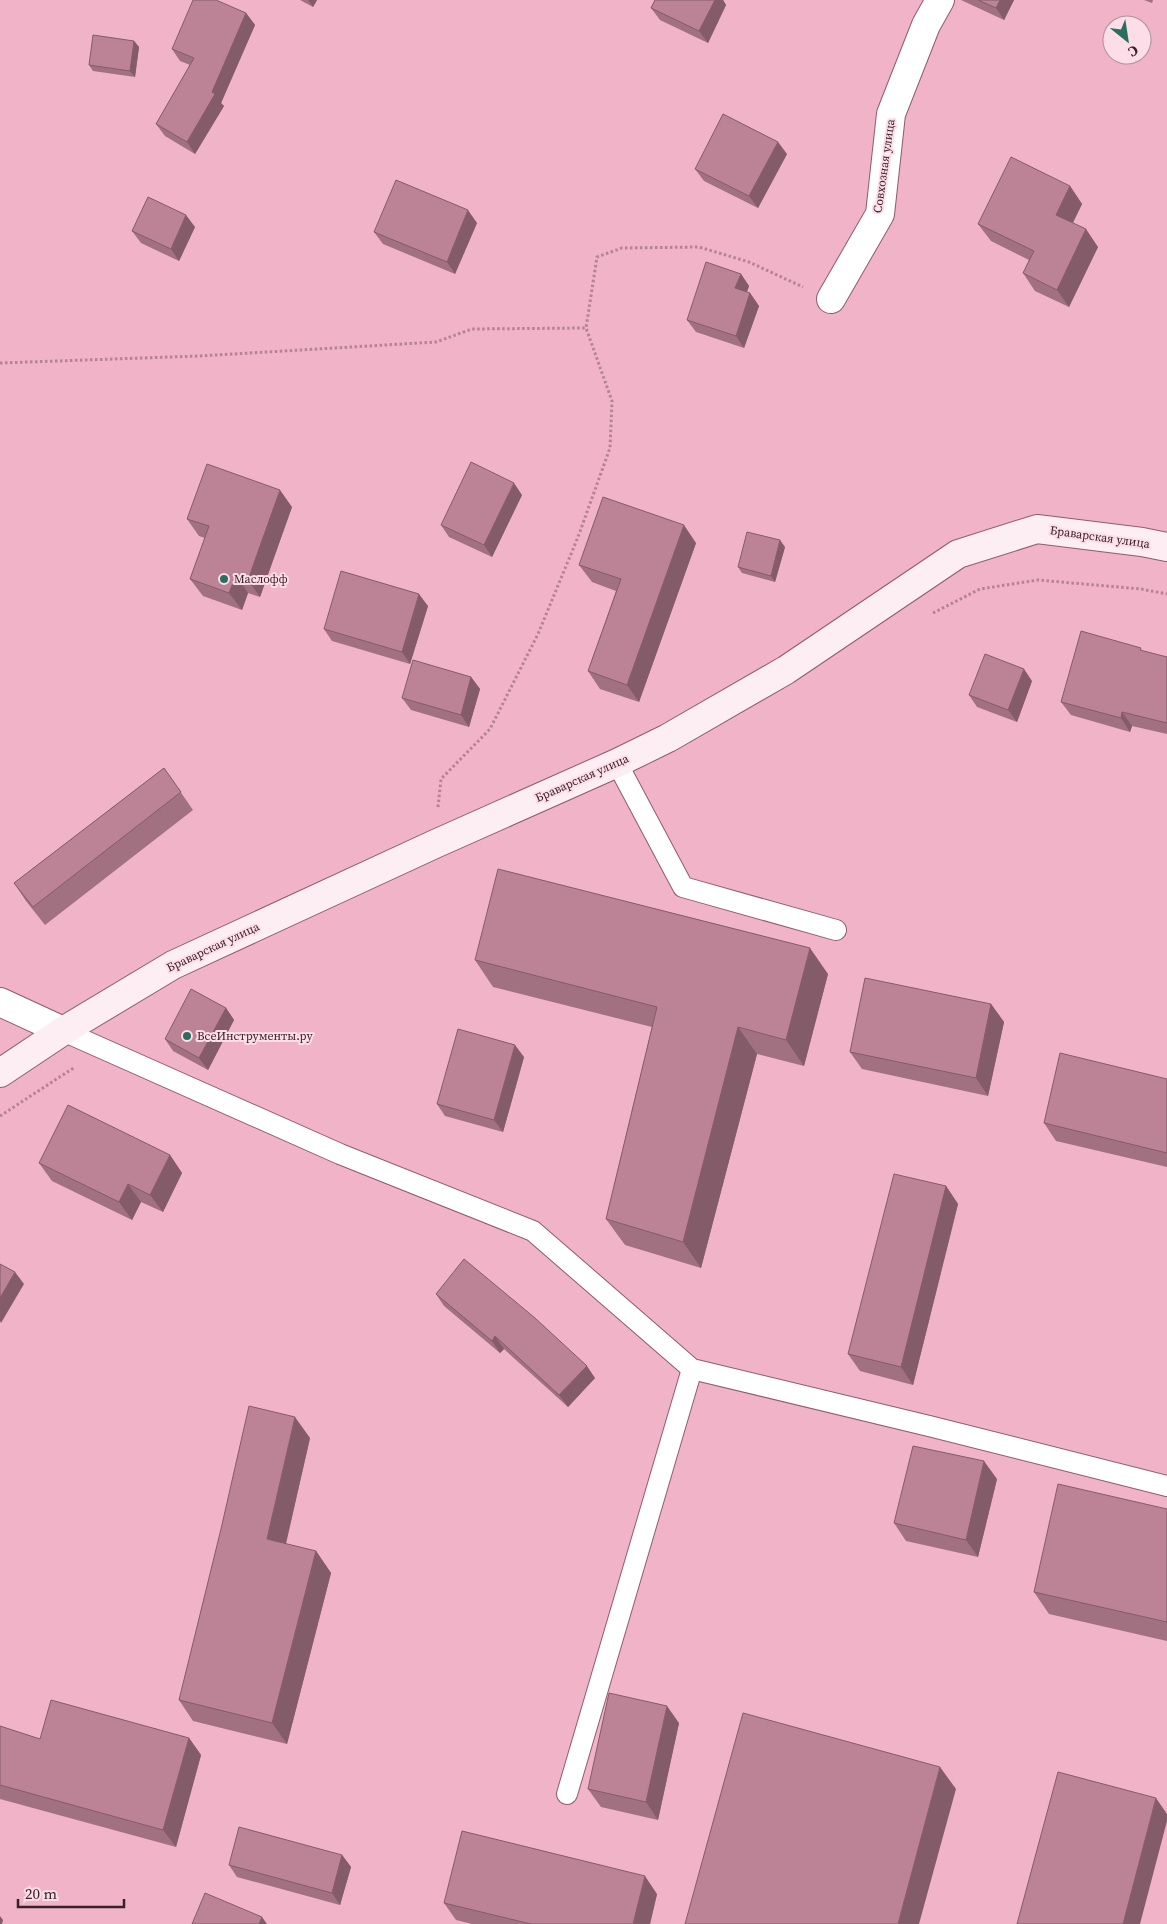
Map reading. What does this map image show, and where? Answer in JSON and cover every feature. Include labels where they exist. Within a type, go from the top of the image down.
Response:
[{"type":"main road","name":"Браварская улица","points":[[0,1073],[63,1031],[173,965],[435,844],[618,763],[668,738],[786,670],[958,554],[1037,529],[1142,542],[1167,547]]},
{"type":"street","name":"Совхозная улица","points":[[831,300],[880,214],[891,114],[926,25],[940,0]]},
{"type":"street","points":[[0,1002],[63,1031]]},
{"type":"lane","points":[[618,763],[683,887],[836,930]]},
{"type":"lane","points":[[63,1031],[340,1154],[533,1231],[692,1369],[1167,1486]]},
{"type":"lane","points":[[567,1794],[692,1369]]},
{"type":"path","points":[[435,844],[441,779],[490,729],[538,634],[578,537],[610,448],[612,401],[586,328],[596,257],[622,248],[699,247],[749,262],[831,300]]},
{"type":"path","points":[[0,363],[199,356],[436,342],[472,329],[586,328]]},
{"type":"path","points":[[928,615],[980,589],[1038,580],[1141,588],[1167,594]]},
{"type":"building","points":[[193,0],[216,0],[246,13],[212,92],[215,94],[187,142],[156,124],[194,58],[172,49]]},
{"type":"building","points":[[655,0],[715,0],[699,31],[651,8]]},
{"type":"building","points":[[978,0],[1000,0],[996,8]]},
{"type":"building","points":[[93,35],[134,41],[130,71],[89,65]]},
{"type":"building","points":[[723,114],[778,142],[749,196],[695,169]]},
{"type":"building","points":[[1011,157],[1070,186],[1056,215],[1086,229],[1057,290],[1023,273],[1034,251],[978,224]]},
{"type":"building","points":[[396,180],[468,210],[447,262],[374,232]]},
{"type":"building","points":[[148,197],[186,215],[171,249],[132,231]]},
{"type":"building","points":[[706,262],[741,274],[735,288],[750,293],[736,336],[687,320]]},
{"type":"building","points":[[471,462],[514,483],[484,545],[441,525]]},
{"type":"building","points":[[207,464],[280,490],[248,580],[236,575],[229,593],[190,579],[209,526],[187,519]]},
{"type":"building","points":[[603,497],[684,525],[627,685],[588,671],[621,579],[579,565]]},
{"type":"building","points":[[747,532],[780,540],[771,576],[738,567]]},
{"type":"building","points":[[341,571],[419,594],[402,652],[324,629]]},
{"type":"building","points":[[1081,631],[1167,657],[1167,723],[1122,712],[1121,718],[1061,702]]},
{"type":"building","points":[[985,654],[1024,669],[1008,710],[969,695]]},
{"type":"building","points":[[413,660],[471,677],[461,715],[402,698]]},
{"type":"building","points":[[164,768],[181,792],[33,907],[14,883]]},
{"type":"building","points":[[498,869],[810,948],[786,1040],[738,1027],[683,1242],[606,1219],[657,1007],[475,960]]},
{"type":"building","points":[[865,978],[991,1004],[976,1078],[850,1052]]},
{"type":"building","points":[[191,989],[226,1008],[199,1058],[165,1039]]},
{"type":"building","points":[[458,1029],[515,1045],[494,1120],[437,1104]]},
{"type":"building","points":[[1060,1053],[1167,1079],[1167,1153],[1044,1123]]},
{"type":"building","points":[[68,1105],[170,1155],[150,1195],[128,1184],[119,1202],[39,1163]]},
{"type":"building","points":[[894,1174],[946,1186],[901,1367],[848,1354]]},
{"type":"building","points":[[464,1259],[535,1318],[587,1366],[559,1395],[495,1336],[492,1341],[436,1294]]},
{"type":"building","points":[[0,1264],[15,1272],[0,1298]]},
{"type":"building","points":[[249,1406],[295,1417],[267,1539],[316,1551],[272,1723],[179,1700]]},
{"type":"building","points":[[913,1446],[984,1461],[966,1540],[894,1523]]},
{"type":"building","points":[[1058,1484],[1167,1509],[1167,1622],[1034,1592]]},
{"type":"building","points":[[609,1693],[667,1706],[646,1802],[588,1789]]},
{"type":"building","points":[[51,1700],[189,1738],[163,1830],[0,1785],[0,1726],[40,1739]]},
{"type":"building","points":[[743,1713],[940,1767],[898,1924],[685,1924]]},
{"type":"building","points":[[1058,1772],[1156,1798],[1123,1924],[1017,1924]]},
{"type":"building","points":[[239,1827],[342,1855],[332,1893],[229,1865]]},
{"type":"building","points":[[462,1831],[645,1876],[633,1924],[531,1924],[444,1903]]},
{"type":"building","points":[[205,1893],[262,1917],[259,1924],[192,1924]]},
{"type":"place","name":"Маслофф","points":[[224,579]]},
{"type":"place","name":"ВсеИнструменты.ру","points":[[187,1036]]}]
